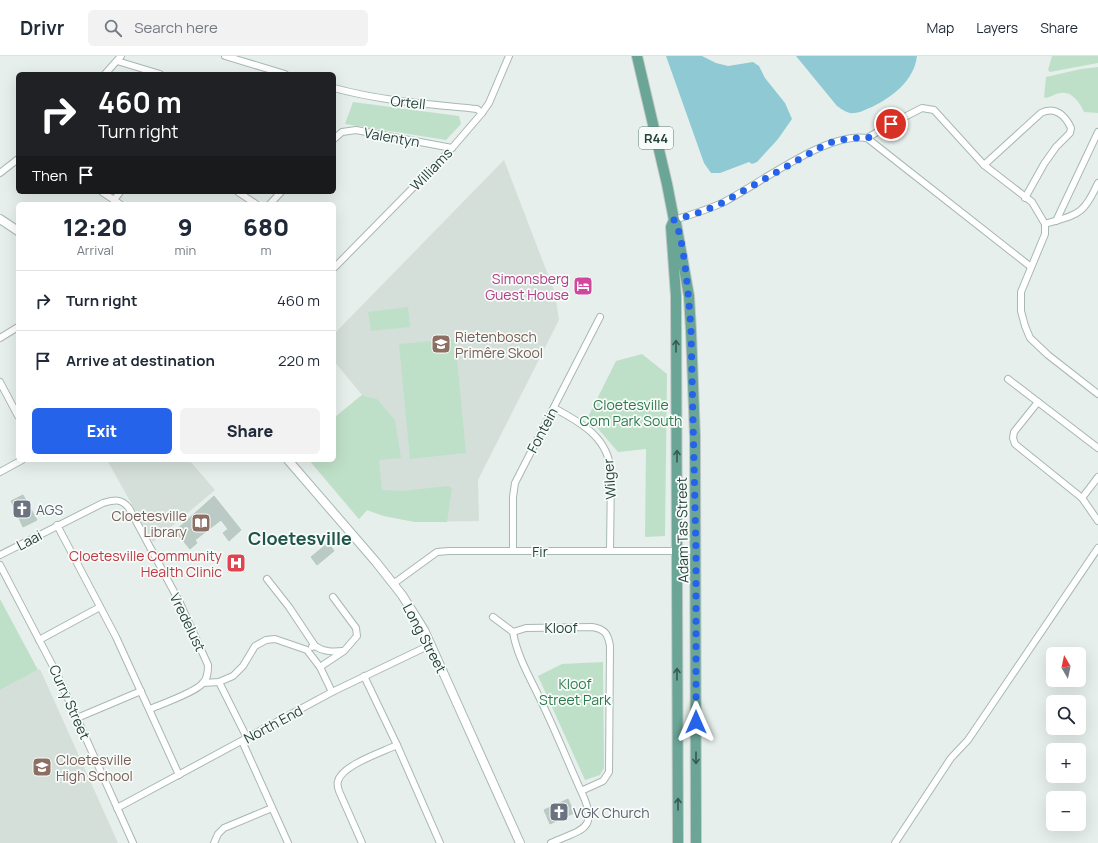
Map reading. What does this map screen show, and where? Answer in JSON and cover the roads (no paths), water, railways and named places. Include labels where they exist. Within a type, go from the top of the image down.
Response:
[{"type":"main road","name":"Adam Tas Street","points":[[637,56],[674,220],[677,224],[688,296],[691,331],[696,551],[696,843]]},
{"type":"main road","name":"Adam Tas Street","points":[[674,220],[671,227],[676,296],[678,843]]},
{"type":"street","points":[[225,56],[278,72]]},
{"type":"street","name":"Williams","points":[[336,266],[452,148],[482,113],[489,103],[509,56]]},
{"type":"street","points":[[107,72],[119,59],[155,72]]},
{"type":"street","name":"Ortell","points":[[336,89],[377,99],[477,109],[482,113]]},
{"type":"street","points":[[674,220],[701,212],[722,203],[828,143],[851,138],[868,138],[922,108],[934,110],[984,165],[1032,202],[1045,224],[1045,234],[1021,292],[1021,311],[1025,326],[1030,338],[1048,355],[1098,394]]},
{"type":"street","points":[[984,165],[1041,113],[1051,110],[1061,114],[1071,128],[1070,133],[1050,155],[1025,198]]},
{"type":"street","name":"Valentyn","points":[[336,137],[342,132],[356,130],[452,148]]},
{"type":"street","points":[[1056,221],[1098,132]]},
{"type":"street","points":[[868,138],[1031,267]]},
{"type":"street","points":[[0,173],[16,161]]},
{"type":"street","points":[[1045,224],[1076,214],[1082,210],[1090,201],[1098,183]]},
{"type":"street","points":[[105,194],[117,202]]},
{"type":"street","points":[[114,200],[118,194]]},
{"type":"street","points":[[241,194],[253,202]]},
{"type":"street","points":[[272,202],[279,194]]},
{"type":"street","points":[[0,219],[16,230]]},
{"type":"street","name":"Fontein","points":[[513,551],[513,497],[515,483],[600,317]]},
{"type":"street","points":[[0,338],[16,328]]},
{"type":"street","points":[[1008,379],[1098,448]]},
{"type":"street","points":[[0,382],[16,412]]},
{"type":"street","points":[[1038,402],[1014,432],[1012,438],[1015,444],[1082,498],[1098,521]]},
{"type":"street","name":"Wilger","points":[[554,408],[576,420],[591,432],[608,453],[611,473],[610,551]]},
{"type":"street","points":[[0,472],[18,462]]},
{"type":"street","name":"Long Street","points":[[290,462],[393,584],[414,614],[430,645],[520,843]]},
{"type":"street","points":[[1082,498],[1098,477]]},
{"type":"street","name":"Vredelust","points":[[57,525],[103,503],[118,500],[125,502],[180,603],[206,659],[208,671],[203,683]]},
{"type":"street","points":[[57,525],[100,607],[150,709],[179,775]]},
{"type":"street","name":"Laai","points":[[0,555],[57,525]]},
{"type":"street","points":[[895,843],[952,758],[968,740],[1098,548]]},
{"type":"street","name":"Fir","points":[[393,584],[437,552],[449,550],[696,551]]},
{"type":"street","name":"Curry Street","points":[[0,564],[57,674],[133,843]]},
{"type":"street","points":[[267,579],[289,607],[315,646],[321,650],[334,652],[344,651]]},
{"type":"street","points":[[320,667],[344,651],[355,640],[358,633],[356,628],[333,597]]},
{"type":"street","points":[[39,640],[100,607]]},
{"type":"street","points":[[493,617],[514,632],[515,643],[589,809],[589,822],[584,828],[551,843]]},
{"type":"street","name":"Kloof","points":[[514,632],[526,628],[592,627],[602,629],[609,637],[609,772],[603,780],[581,791]]},
{"type":"street","points":[[150,709],[192,690],[203,683],[219,682],[239,672],[255,646],[266,640],[276,639],[307,650],[320,667],[332,692]]},
{"type":"street","name":"North End","points":[[118,808],[332,692],[430,645]]},
{"type":"street","points":[[307,650],[315,646]]},
{"type":"street","points":[[364,676],[397,745],[440,843]]},
{"type":"street","points":[[219,682],[288,843]]},
{"type":"street","points":[[77,718],[140,691]]},
{"type":"street","points":[[362,843],[339,790],[338,782],[340,776],[350,767],[397,745]]},
{"type":"street","points":[[214,843],[218,834],[224,828],[272,808]]},
{"type":"water","points":[[666,56],[702,56],[716,63],[728,66],[753,62],[759,66],[765,78],[785,103],[792,119],[778,139],[757,162],[752,164],[749,162],[720,173],[711,173],[704,163]]},
{"type":"water","points":[[796,56],[917,56],[912,73],[894,93],[872,107],[850,113],[837,106]]},
{"type":"place","name":"Simonsberg Guest House","points":[[583,286]]},
{"type":"place","name":"Rietenbosch Primêre Skool","points":[[441,344]]},
{"type":"place","name":"AGS","points":[[22,509]]},
{"type":"place","name":"Cloetesville Library","points":[[201,523]]},
{"type":"place","name":"Cloetesville Community Health Clinic","points":[[236,563]]},
{"type":"place","name":"Cloetesville High School","points":[[42,767]]},
{"type":"place","name":"VGK Church","points":[[559,812]]},
{"type":"district","name":"Cloetesville","points":[[300,538]]},
{"type":"park label","name":"Cloetesville Com Park South","points":[[631,412]]},
{"type":"park label","name":"Kloof Street Park","points":[[575,692]]}]
